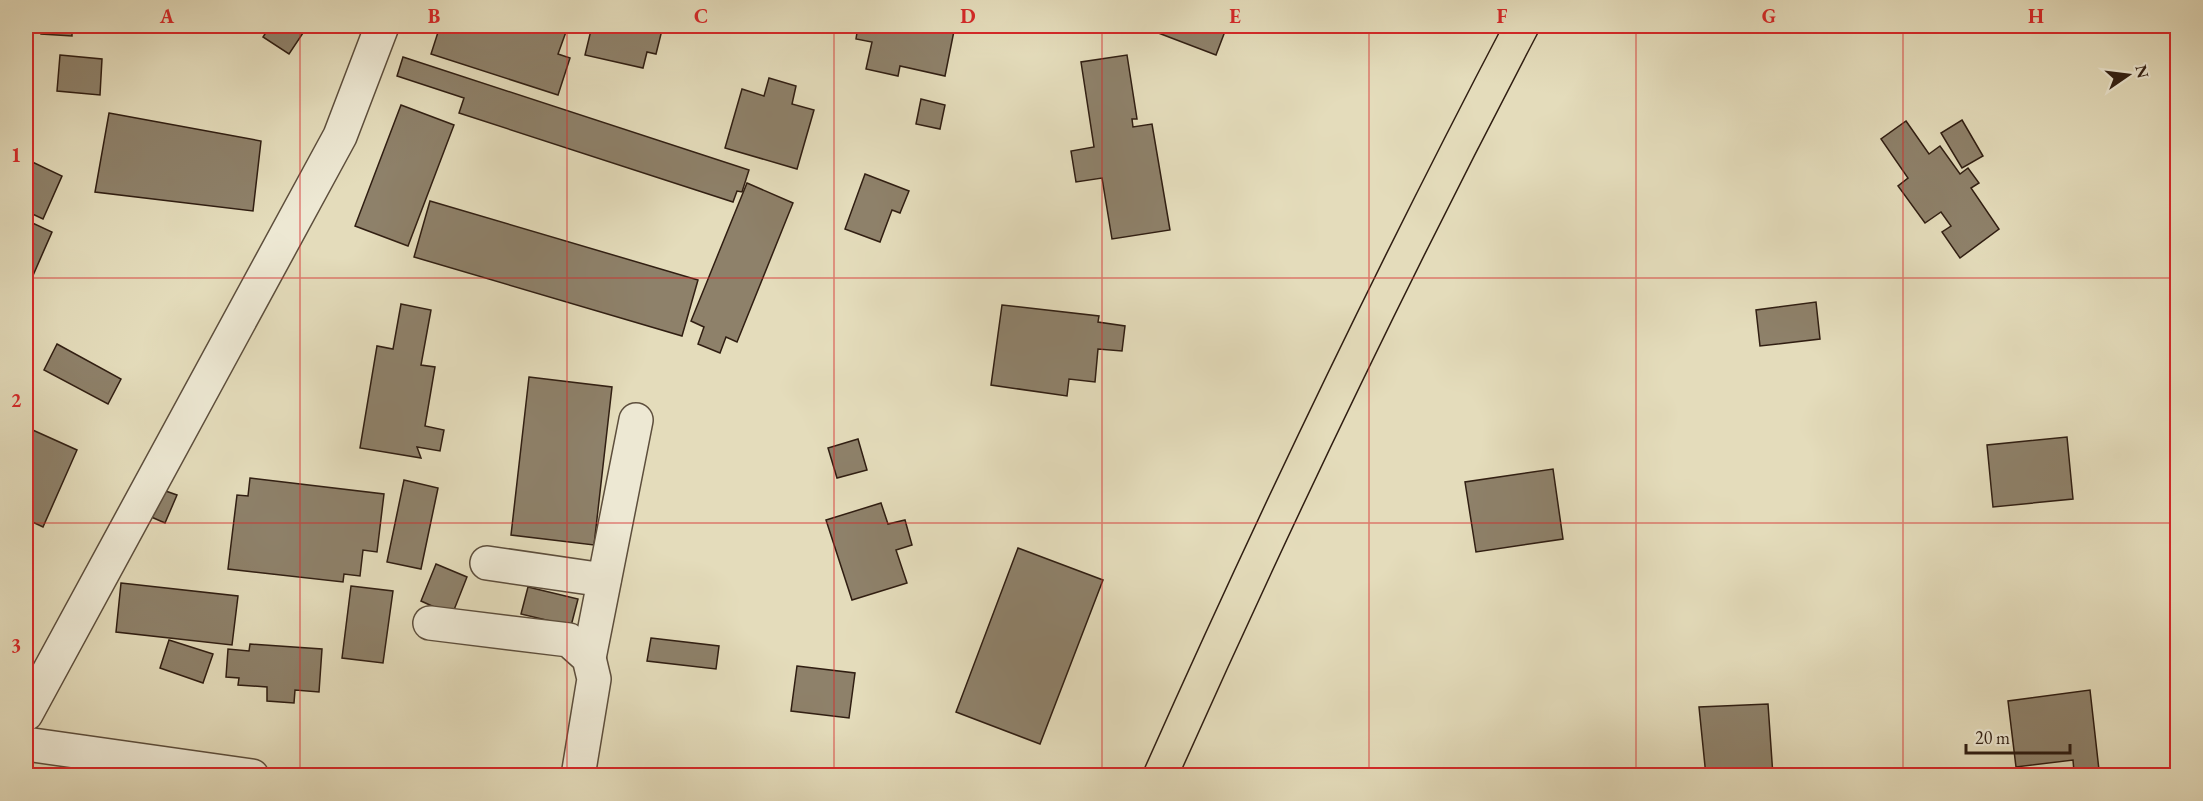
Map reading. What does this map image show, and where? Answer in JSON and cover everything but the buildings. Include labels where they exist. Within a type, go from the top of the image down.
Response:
[{"type":"main road","points":[[1160,776],[1264,545],[1387,288],[1521,26]]},
{"type":"street","points":[[26,714],[340,136],[382,26]]},
{"type":"street","points":[[578,776],[594,679],[589,658],[636,420]]},
{"type":"street","points":[[487,563],[604,580]]},
{"type":"street","points":[[430,623],[569,640],[589,658]]},
{"type":"street","points":[[26,744],[252,776]]}]
